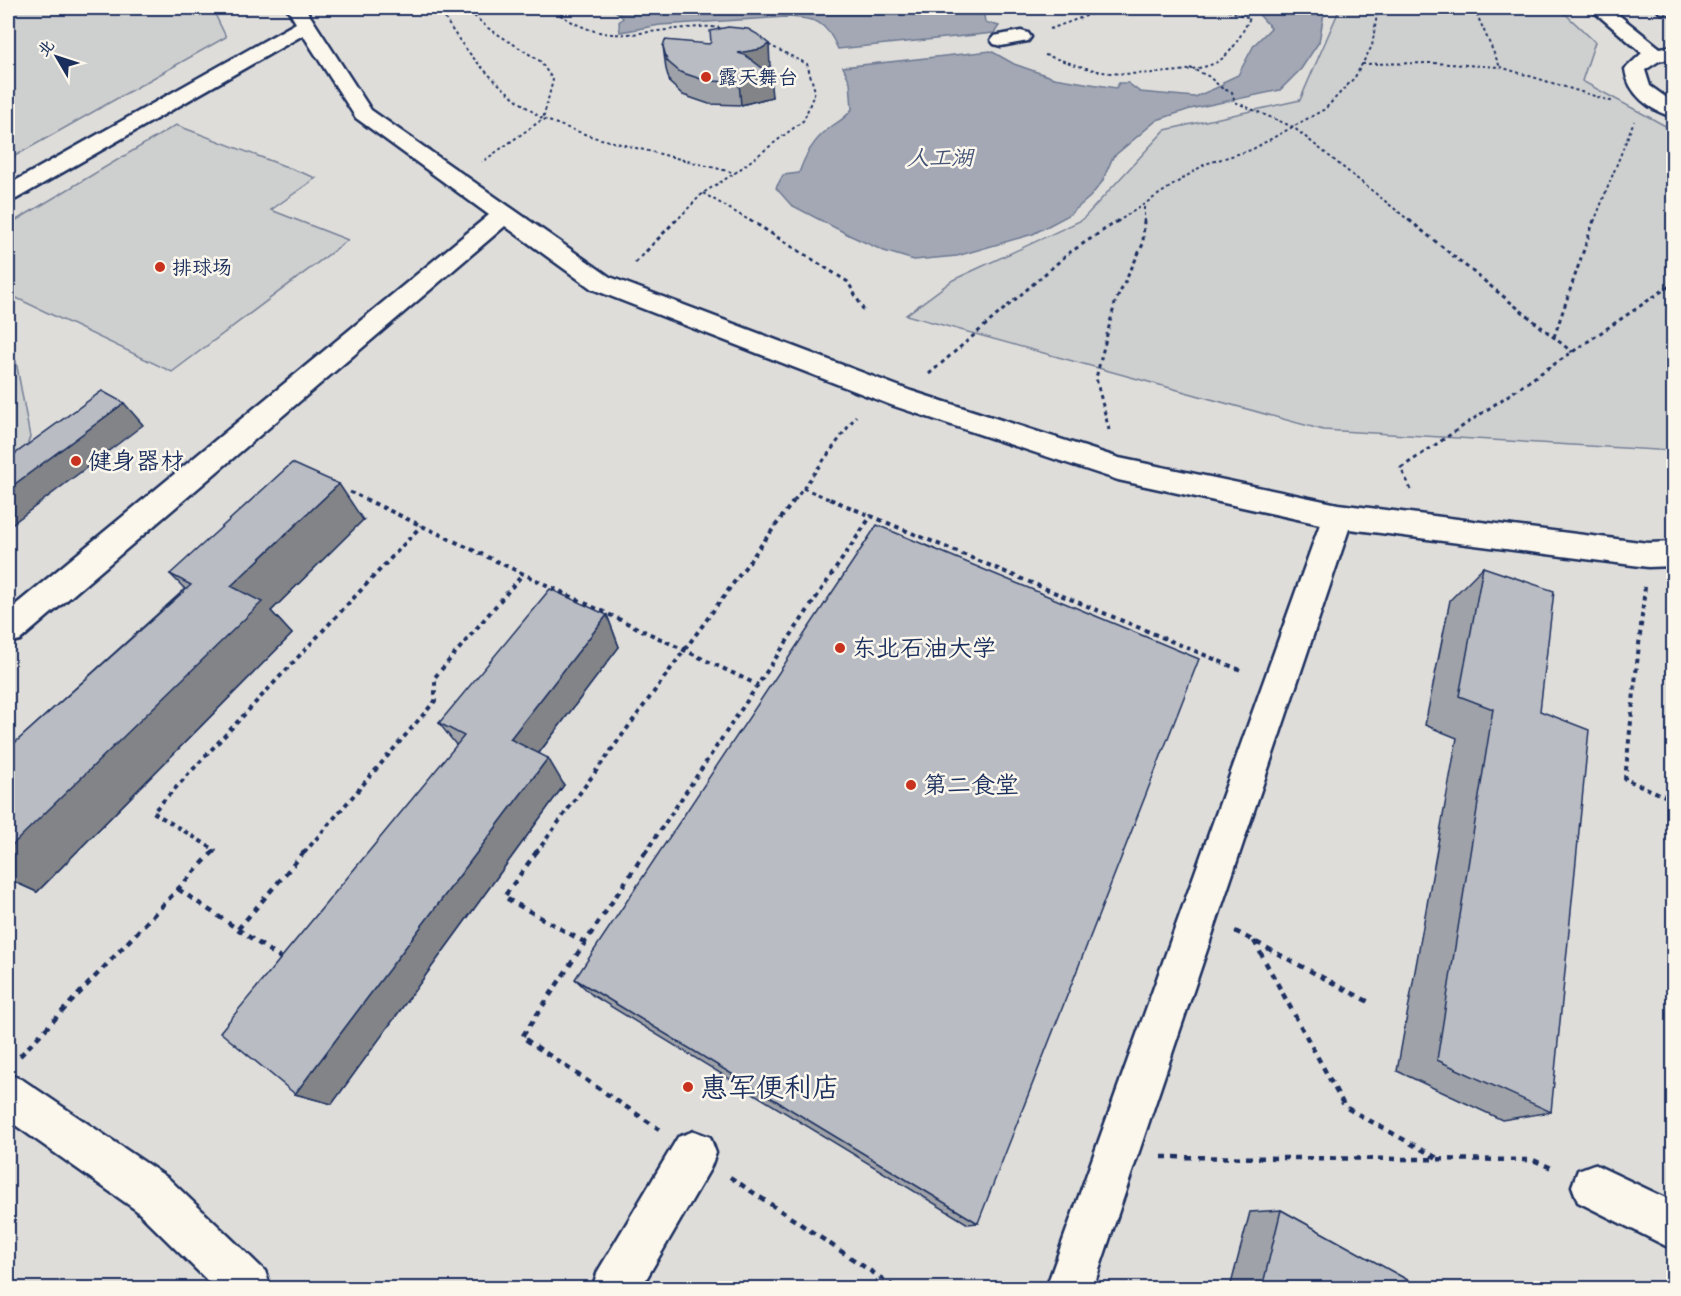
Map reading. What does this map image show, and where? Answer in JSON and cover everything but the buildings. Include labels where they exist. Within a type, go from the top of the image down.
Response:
[{"type":"street","points":[[1599,8],[1665,54]]},
{"type":"street","points":[[1666,8],[1674,9]]},
{"type":"street","points":[[8,194],[302,16],[363,114],[601,283],[901,398],[1118,468],[1338,516],[1429,529],[1661,554]]},
{"type":"street","points":[[1000,40],[1021,36]]},
{"type":"street","points":[[1665,54],[1642,60],[1635,69],[1635,80],[1641,101],[1674,111]]},
{"type":"street","points":[[8,630],[504,214]]},
{"type":"street","points":[[1070,1288],[1338,516]]},
{"type":"street","points":[[12,1078],[152,1194],[248,1288]]},
{"type":"street","points":[[615,1288],[694,1153]]},
{"type":"street","points":[[1594,1186],[1674,1227]]},
{"type":"path","points":[[440,8],[451,32],[478,67],[514,100],[543,119],[593,137],[735,173]]},
{"type":"path","points":[[457,180],[543,119],[553,80],[540,61],[488,28],[466,8]]},
{"type":"path","points":[[550,8],[570,23],[595,33],[623,37],[665,29],[717,26],[736,33]]},
{"type":"path","points":[[1108,8],[1065,25],[1021,36],[1034,51],[1103,72],[1130,74],[1190,68],[1217,62],[1233,49],[1244,33],[1250,18],[1220,8]]},
{"type":"path","points":[[901,398],[1069,253],[1205,164],[1251,150],[1325,109],[1355,77],[1372,46],[1378,8]]},
{"type":"path","points":[[1474,8],[1500,67]]},
{"type":"path","points":[[612,287],[702,194],[735,173],[804,120],[815,91],[807,64],[763,43]]},
{"type":"path","points":[[1362,64],[1433,63],[1500,67],[1641,101],[1584,246],[1554,337]]},
{"type":"path","points":[[1190,68],[1195,74],[1209,76],[1221,90],[1232,92],[1235,102],[1293,127],[1572,352]]},
{"type":"path","points":[[702,194],[775,235],[848,282],[864,311]]},
{"type":"path","points":[[1118,468],[1096,378],[1115,303],[1143,244],[1144,204]]},
{"type":"path","points":[[1429,529],[1401,468],[1674,282]]},
{"type":"path","points":[[586,943],[504,897],[876,388]]},
{"type":"path","points":[[802,489],[1278,686]]},
{"type":"path","points":[[350,492],[758,685]]},
{"type":"path","points":[[871,516],[522,1037],[896,1288]]},
{"type":"path","points":[[12,1078],[215,850],[153,812],[422,526]]},
{"type":"path","points":[[1661,554],[1625,779],[1674,800]]},
{"type":"path","points":[[238,929],[435,701],[435,677],[523,574]]},
{"type":"path","points":[[178,889],[290,964]]},
{"type":"path","points":[[1200,913],[1369,1002]]},
{"type":"path","points":[[1254,941],[1346,1107],[1441,1160]]},
{"type":"path","points":[[1116,1156],[1533,1160],[1594,1186]]},
{"type":"shaded area","name":"东北石油大学","points":[[8,8],[1673,8],[1673,1288],[8,1288]]},
{"type":"shaded area","points":[[8,8],[212,8],[226,37],[8,160]]},
{"type":"shaded area","points":[[1340,8],[1559,8],[1595,42],[1582,81],[1673,130],[1673,451],[1323,430],[906,315],[953,280],[1082,220],[1165,130],[1300,100]]},
{"type":"shaded area","name":"排球场","points":[[176,125],[316,178],[271,210],[348,240],[172,372],[8,294],[8,225]]},
{"type":"shaded area","points":[[8,356],[16,361],[30,437],[15,480],[8,488]]},
{"type":"water","points":[[612,8],[1020,8],[984,15],[985,22],[999,26],[994,33],[838,49],[824,27],[805,18],[786,17],[660,25],[620,32],[619,22],[623,18]]},
{"type":"water","name":"人工湖","points":[[1253,8],[1325,8],[1319,42],[1301,69],[1280,90],[1190,109],[1157,120],[1113,157],[1102,182],[1090,197],[1069,215],[1033,234],[957,256],[914,260],[884,251],[791,205],[776,188],[783,175],[799,173],[807,154],[818,139],[852,109],[850,82],[843,67],[991,51],[1014,64],[1054,78],[1116,88],[1119,83],[1128,83],[1140,92],[1195,97],[1223,85],[1223,82],[1238,75],[1254,45],[1271,28]]},
{"type":"place","name":"露天舞台","points":[[706,77]]},
{"type":"place","name":"排球场","points":[[160,267]]},
{"type":"place","name":"健身器材","points":[[76,461]]},
{"type":"place","name":"东北石油大学","points":[[840,648]]},
{"type":"place","name":"第二食堂","points":[[911,785]]},
{"type":"place","name":"惠军便利店","points":[[688,1087]]}]
